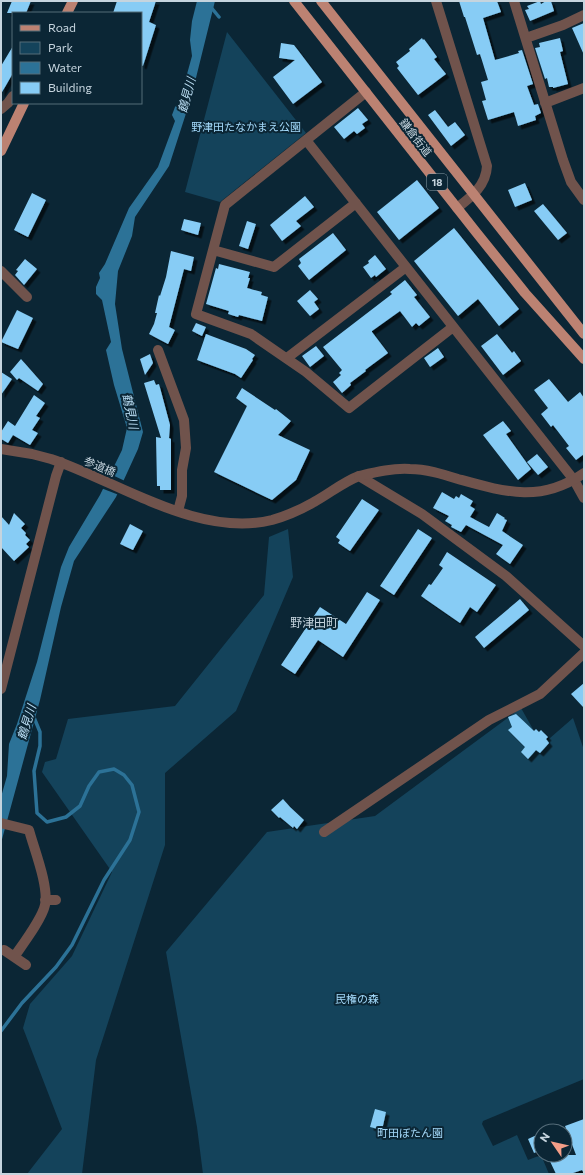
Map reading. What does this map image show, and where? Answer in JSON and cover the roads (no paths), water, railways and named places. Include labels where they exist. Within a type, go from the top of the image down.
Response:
[{"type":"main road","name":"鎌倉街道","points":[[294,1],[525,293],[584,359]]},
{"type":"main road","name":"鎌倉街道","points":[[321,1],[584,334]]},
{"type":"main road","points":[[1,151],[24,104]]},
{"type":"street","points":[[436,1],[485,158],[486,174],[484,181],[473,195],[457,208]]},
{"type":"street","points":[[514,1],[563,160],[571,182],[584,200]]},
{"type":"street","points":[[526,38],[563,25],[584,15]]},
{"type":"street","points":[[545,103],[584,88]]},
{"type":"street","points":[[366,92],[225,205],[196,314],[251,334],[306,372],[349,408],[453,327]]},
{"type":"street","points":[[1,109],[12,97]]},
{"type":"street","points":[[306,140],[574,480],[584,498]]},
{"type":"street","points":[[212,250],[274,267],[356,203]]},
{"type":"street","points":[[287,358],[406,266]]},
{"type":"street","points":[[1,271],[27,297]]},
{"type":"street","points":[[158,350],[184,420],[186,448],[182,470],[182,496],[178,511]]},
{"type":"street","name":"参道橋","points":[[1,449],[32,454],[64,463],[178,511],[206,520],[218,522],[247,523],[272,520],[313,502],[351,479],[387,470],[410,469],[435,472],[478,484],[520,492],[540,492],[558,488],[584,473]]},
{"type":"street","points":[[1,689],[56,476],[64,463]]},
{"type":"street","points":[[359,476],[422,514],[506,576],[584,646]]},
{"type":"street","points":[[324,832],[489,720],[540,694],[584,653]]},
{"type":"street","points":[[4,823],[29,830],[45,888],[46,900],[40,917],[14,957]]},
{"type":"street","points":[[46,900],[56,900]]},
{"type":"street","points":[[4,950],[26,966]]},
{"type":"water","name":"鶴見川","points":[[197,1],[215,1],[191,98],[169,166],[135,217],[132,236],[118,271],[115,304],[122,349],[143,432],[138,449],[116,497],[74,561],[61,607],[40,700],[1,843],[1,797],[7,776],[9,744],[37,662],[61,567],[69,547],[100,495],[122,450],[127,428],[114,385],[106,350],[111,342],[102,300],[96,294],[96,287],[100,278],[99,273],[105,264],[129,208],[158,167],[175,121],[172,115],[175,107],[179,103],[192,56],[190,40],[192,21]]},
{"type":"waterway","points":[[210,6],[219,17]]},
{"type":"waterway","name":"鶴見川","points":[[1,1031],[22,1003],[56,967],[72,945],[104,880],[130,840],[139,812],[132,785],[124,775],[114,769],[99,772],[89,786],[80,806],[66,817],[47,822],[37,813],[34,771],[40,746],[40,732],[33,715]]},
{"type":"district","name":"野津田町","points":[[314,622]]},
{"type":"park label","name":"野津田たなかまえ公園","points":[[246,126]]},
{"type":"park label","name":"民権の森","points":[[357,998]]},
{"type":"park label","name":"町田ぼたん園","points":[[410,1132]]}]
